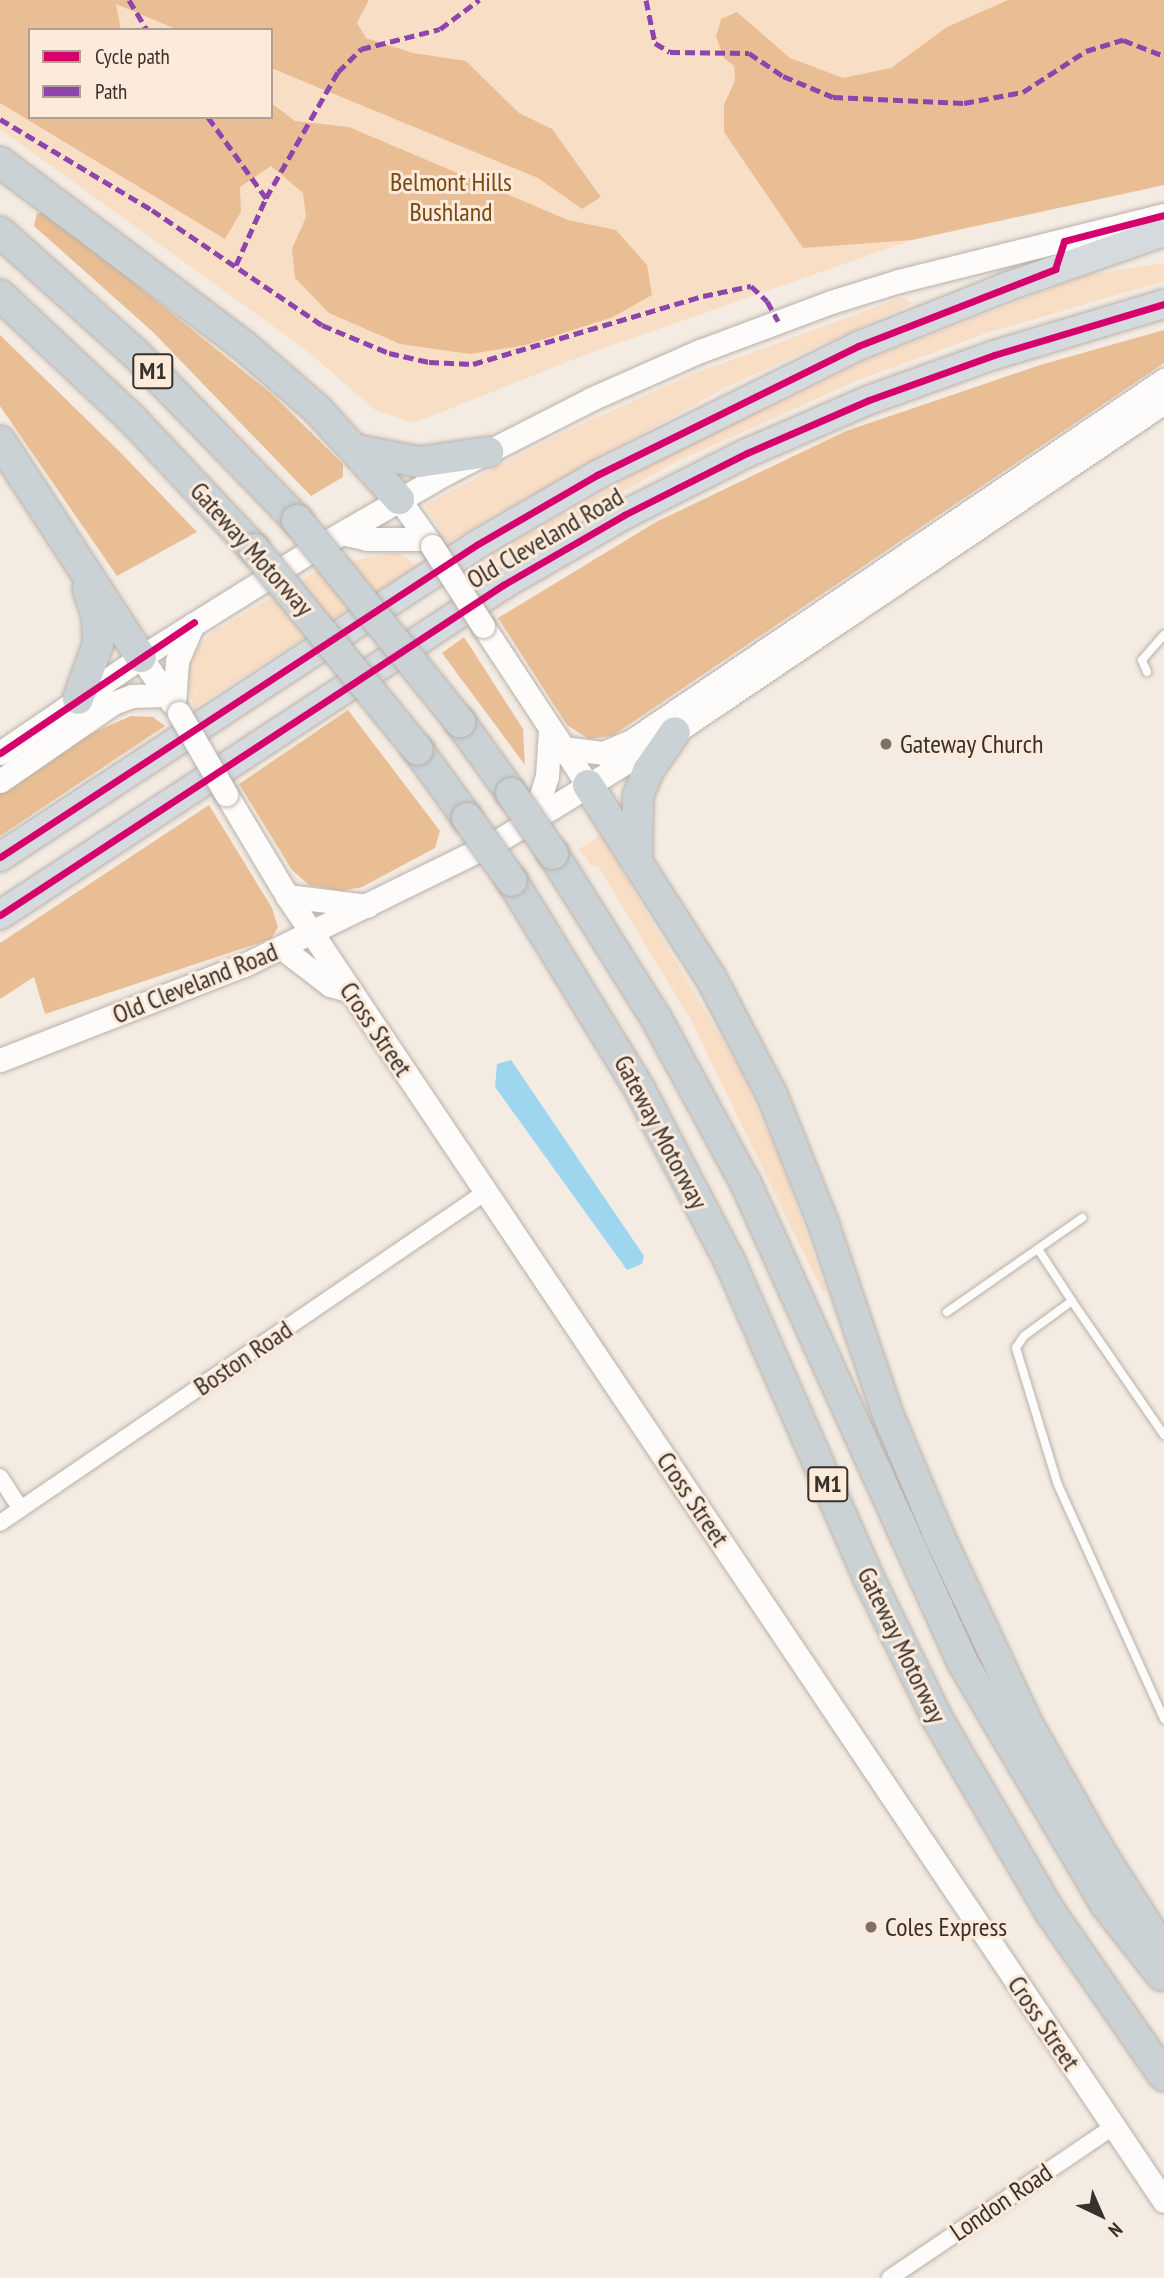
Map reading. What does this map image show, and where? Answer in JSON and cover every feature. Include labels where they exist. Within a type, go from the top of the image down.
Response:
[{"type":"highway","points":[[0,162],[243,345],[317,409],[399,499]]},
{"type":"highway","name":"Gateway Motorway","points":[[0,232],[135,353],[297,520],[460,722],[553,854],[656,1018],[746,1184],[899,1530],[981,1696],[1106,1905],[1164,1978]]},
{"type":"highway","name":"Old Cleveland Road","points":[[0,858],[478,544],[597,475],[858,346],[1006,287],[1164,232]]},
{"type":"highway","name":"Gateway Motorway","points":[[0,295],[134,421],[254,549],[418,750],[512,881],[634,1080],[730,1262],[868,1577],[945,1732],[1051,1913],[1164,2076]]},
{"type":"highway","name":"Old Cleveland Road","points":[[0,915],[503,585],[655,498],[869,400],[994,355],[1164,304]]},
{"type":"highway","points":[[0,442],[141,657]]},
{"type":"highway","points":[[357,450],[419,462],[488,452]]},
{"type":"highway","points":[[78,699],[98,644],[97,616],[88,580]]},
{"type":"highway","points":[[637,861],[638,796],[648,771],[675,732]]},
{"type":"highway","points":[[588,785],[711,978],[772,1095],[817,1208],[888,1416],[939,1536],[1028,1725],[1099,1850],[1160,1944],[1164,1965]]},
{"type":"main road","points":[[0,753],[194,622],[399,499],[645,374],[799,314],[899,281],[1164,215]]},
{"type":"main road","points":[[563,748],[603,753],[633,740],[1164,380]]},
{"type":"main road","name":"Old Cleveland Road","points":[[0,1060],[282,948],[370,907],[534,818],[675,732],[1164,402]]},
{"type":"main road","points":[[399,499],[588,785]]},
{"type":"main road","points":[[342,533],[368,539],[429,543]]},
{"type":"main road","points":[[0,781],[113,703],[132,696],[172,704],[177,661],[194,622]]},
{"type":"main road","name":"Cross Street","points":[[141,657],[287,896],[1164,2201]]},
{"type":"main road","points":[[534,818],[547,776],[550,729]]},
{"type":"main road","points":[[287,896],[370,907]]},
{"type":"main road","points":[[282,948],[330,985],[351,991]]},
{"type":"street","name":"Boston Road","points":[[0,1523],[486,1192]]},
{"type":"street","points":[[0,1478],[21,1509]]},
{"type":"street","name":"London Road","points":[[890,2278],[1114,2127]]},
{"type":"lane","points":[[1147,672],[1142,660],[1164,635]]},
{"type":"lane","points":[[947,1312],[1082,1218]]},
{"type":"lane","points":[[1038,1249],[1164,1435]]},
{"type":"lane","points":[[1072,1301],[1024,1336],[1016,1349],[1017,1359],[1058,1485],[1164,1719]]},
{"type":"green space","name":"Belmont Hills Bushland","points":[[0,0],[1164,0],[1164,185],[912,240],[590,353],[414,423],[375,410],[306,350],[0,129]]},
{"type":"green space","points":[[0,0],[369,0],[357,23],[366,38],[413,53],[466,61],[519,113],[552,129],[601,197],[582,209],[538,178],[273,69],[273,28],[173,28],[116,4],[121,28],[28,28],[28,119],[273,119],[273,104],[295,121],[349,127],[568,220],[616,230],[647,265],[652,295],[613,317],[526,345],[470,354],[400,344],[329,313],[295,278],[292,249],[306,217],[303,193],[271,166],[240,187],[241,212],[225,239],[0,103]]},
{"type":"green space","points":[[1008,0],[1164,0],[1164,185],[912,240],[803,248],[724,132],[724,105],[735,80],[734,66],[724,58],[716,37],[721,19],[737,12],[790,58],[843,78],[891,68],[947,27]]},
{"type":"green space","points":[[37,213],[47,213],[272,394],[343,464],[343,477],[311,496],[153,332],[34,226]]},
{"type":"green space","points":[[1164,263],[1164,281],[987,333],[861,379],[676,462],[491,565],[486,558],[662,458],[864,361],[1086,275]]},
{"type":"green space","points":[[903,297],[912,304],[726,387],[448,542],[425,505],[558,435],[693,374]]},
{"type":"green space","points":[[1164,330],[1164,363],[612,736],[589,739],[567,725],[498,618],[656,522],[846,431],[1040,365]]},
{"type":"green space","points":[[0,335],[120,452],[197,532],[117,576],[0,406]]},
{"type":"green space","points":[[387,553],[400,554],[417,566],[194,708],[188,688],[189,667],[197,648],[211,633],[321,569]]},
{"type":"green space","points":[[464,637],[523,729],[525,765],[442,653]]},
{"type":"green space","points":[[348,710],[440,831],[435,848],[362,887],[341,891],[309,885],[292,870],[239,784]]},
{"type":"green space","points":[[131,716],[153,717],[165,726],[0,836],[0,793],[81,738]]},
{"type":"green space","points":[[209,805],[272,908],[278,927],[271,939],[45,1014],[34,977],[0,999],[0,943]]},
{"type":"green space","points":[[601,835],[739,1068],[781,1161],[826,1290],[822,1291],[691,1020],[598,866],[591,865],[579,849]]},
{"type":"water","points":[[511,1060],[644,1256],[642,1264],[627,1270],[495,1087],[497,1064]]},
{"type":"marked path","points":[[129,0],[146,28]]},
{"type":"marked path","points":[[236,265],[266,198],[338,72],[361,49],[440,29],[479,0]]},
{"type":"marked path","points":[[646,0],[655,43],[670,52],[749,53],[783,76],[833,97],[964,103],[1023,92],[1086,51],[1123,40],[1164,56]]},
{"type":"marked path","points":[[0,119],[152,210],[322,325],[389,353],[429,362],[473,364],[703,296],[751,286],[767,301],[778,321]]},
{"type":"marked path","points":[[209,119],[266,198]]},
{"type":"cycle path","points":[[0,857],[478,544],[597,475],[858,346],[1055,269],[1064,241],[1164,215]]},
{"type":"cycle path","points":[[0,915],[503,585],[624,515],[747,453],[869,400],[994,355],[1164,304]]},
{"type":"cycle path","points":[[0,753],[194,622]]},
{"type":"place","name":"Gateway Church","points":[[886,744]]},
{"type":"place","name":"Coles Express","points":[[871,1927]]}]
